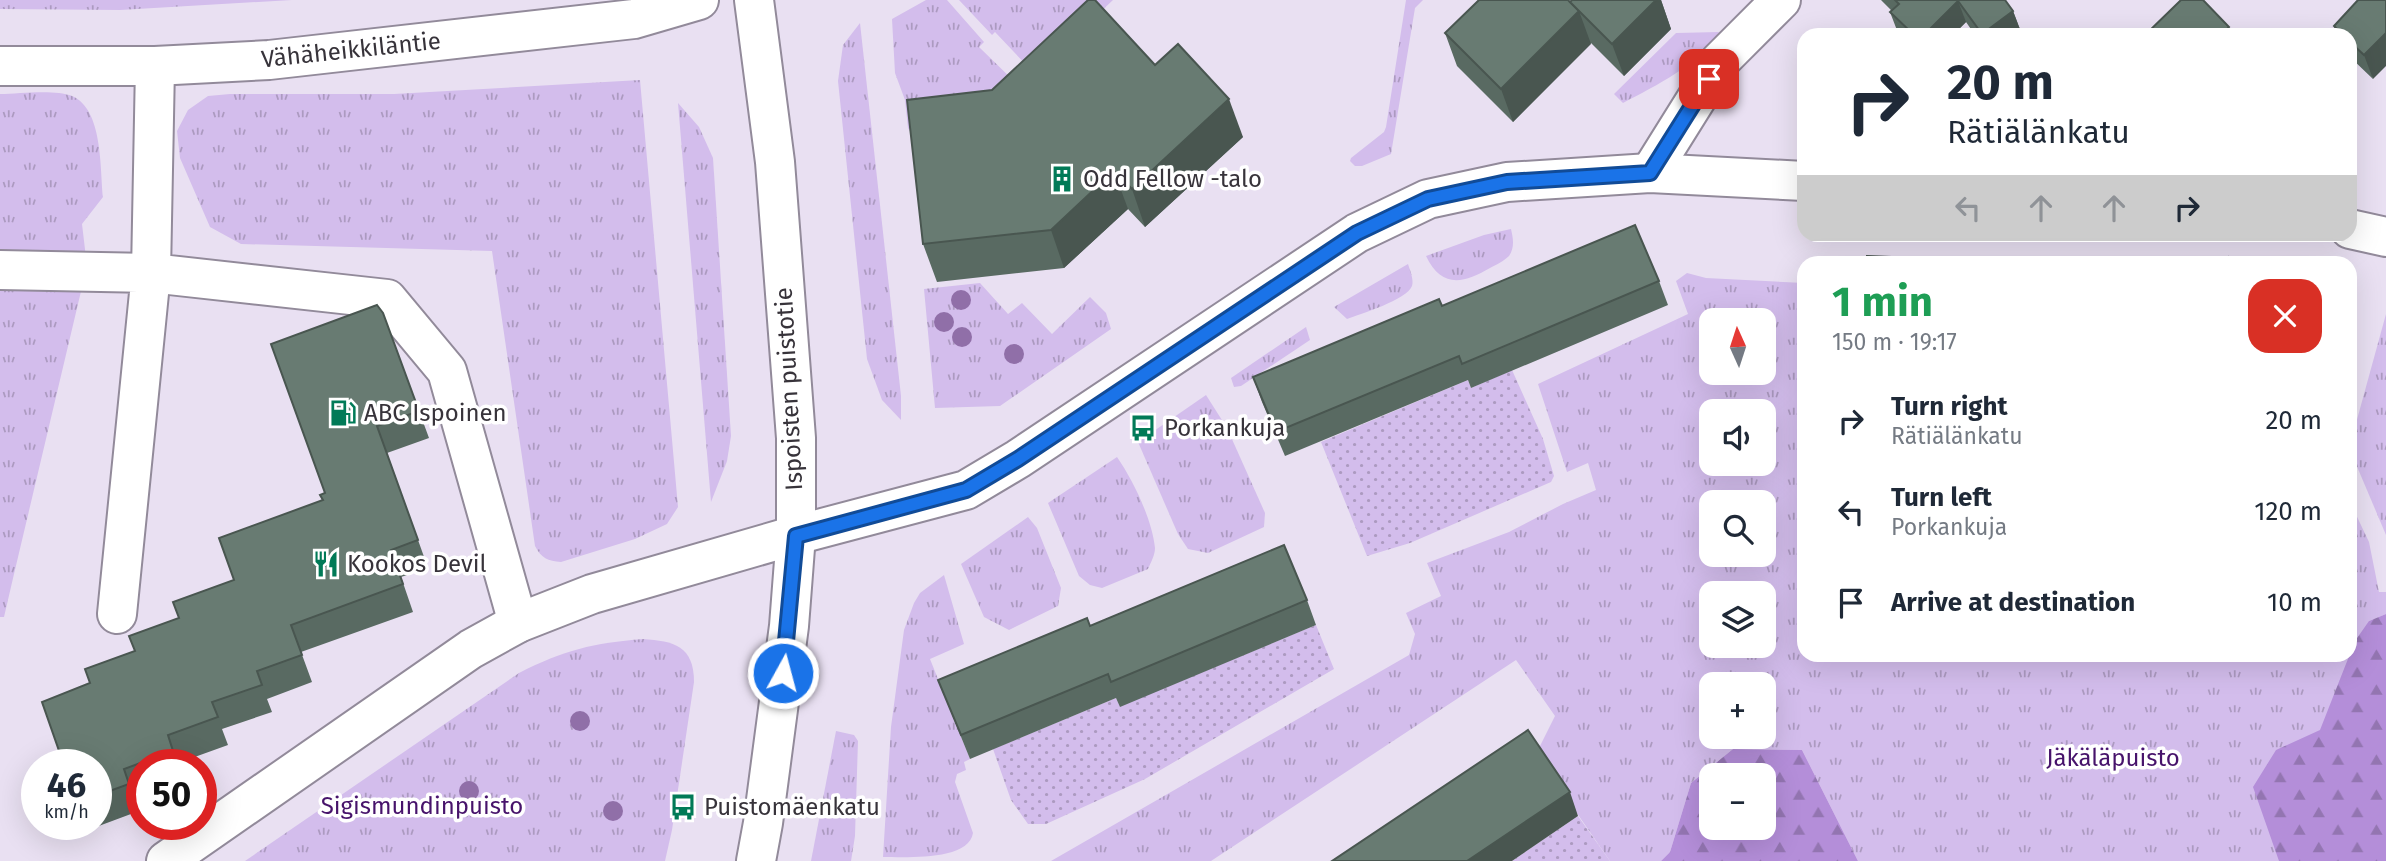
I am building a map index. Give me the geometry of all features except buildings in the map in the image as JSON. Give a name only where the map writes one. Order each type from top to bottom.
[{"type":"street","name":"Vähäheikkiläntie","points":[[0,65],[155,66],[269,60],[622,20],[699,0]]},
{"type":"street","name":"Ispoisten puistotie","points":[[754,0],[775,162],[796,438],[796,536],[780,697],[763,823],[755,861]]},
{"type":"street","points":[[1650,173],[1720,61],[1781,0]]},
{"type":"street","points":[[117,614],[150,273],[155,66]]},
{"type":"street","points":[[166,861],[471,649],[518,623],[593,594],[966,490],[1018,459],[1357,233],[1428,199],[1507,182],[1650,173],[1797,181]]},
{"type":"street","points":[[2357,231],[2386,237]]},
{"type":"street","points":[[0,270],[150,273],[387,299],[447,371],[518,623]]},
{"type":"green space","points":[[0,0],[292,0],[120,10],[0,9]]},
{"type":"green space","points":[[926,0],[947,0],[984,42],[979,47],[1021,88],[913,136],[908,128],[905,100],[895,73],[892,19]]},
{"type":"green space","points":[[959,0],[1113,0],[1042,67],[1030,69],[995,32],[992,35]]},
{"type":"green space","points":[[1406,0],[1423,0],[1415,8],[1391,154],[1362,166],[1355,166],[1350,161],[1351,158],[1384,132],[1386,127]]},
{"type":"green space","points":[[860,23],[901,396],[901,420],[882,400],[867,359],[838,81],[843,45]]},
{"type":"green space","points":[[1719,32],[1700,55],[1663,82],[1623,103],[1614,94],[1676,33]]},
{"type":"green space","points":[[640,80],[678,507],[667,524],[635,539],[556,562],[542,556],[535,546],[492,251],[241,244],[210,227],[180,158],[177,131],[188,110],[208,96],[394,94]]},
{"type":"green space","points":[[56,93],[72,96],[82,103],[95,126],[103,197],[82,224],[87,266],[4,617],[0,617],[0,94]]},
{"type":"green space","points":[[678,103],[699,127],[713,158],[731,436],[727,461],[711,502]]},
{"type":"green space","points":[[1511,229],[1513,246],[1509,256],[1462,280],[1446,278],[1439,274],[1426,256],[1484,235]]},
{"type":"green space","points":[[1408,264],[1412,286],[1402,296],[1347,319],[1334,307]]},
{"type":"green space","name":"Jäkäläpuisto","points":[[1687,273],[1706,278],[1797,283],[1797,662],[2357,662],[2357,517],[2369,542],[2379,592],[2386,592],[2386,614],[2369,621],[2386,861],[1858,861],[1802,750],[1733,749],[1716,763],[1699,763],[1699,777],[1691,783],[1670,852],[1661,861],[1610,861],[1536,754],[1555,716],[1516,660],[1211,861],[1051,861],[1409,655],[1415,634],[1406,613],[1441,596],[1427,563],[1509,532],[1596,490],[1588,463],[1567,472],[1538,384],[1688,314],[1676,281]]},
{"type":"green space","points":[[980,283],[1008,314],[1022,303],[1052,334],[1090,297],[1106,313],[1111,329],[1000,406],[935,408],[924,289]]},
{"type":"green space","points":[[2386,314],[2386,535],[2357,467],[2357,420]]},
{"type":"green space","points":[[1306,327],[1310,340],[1241,386],[1234,387],[1231,378]]},
{"type":"green space","points":[[1512,370],[1543,439],[1554,476],[1551,482],[1410,543],[1367,556],[1321,442],[1468,380],[1471,388]]},
{"type":"green space","points":[[1206,395],[1227,428],[1265,513],[1264,527],[1208,553],[1188,549],[1178,534],[1138,442]]},
{"type":"green space","points":[[1117,457],[1146,513],[1155,551],[1148,569],[1102,588],[1090,585],[1079,576],[1048,503]]},
{"type":"green space","points":[[1028,517],[1037,528],[1061,588],[1058,606],[1009,630],[984,617],[961,564]]},
{"type":"green space","points":[[944,575],[964,644],[930,659],[970,759],[964,762],[966,770],[957,774],[955,782],[973,833],[969,842],[949,853],[920,857],[883,857],[891,727],[904,630],[920,593]]},
{"type":"green space","points":[[2386,614],[2386,861],[2279,861],[2253,787],[2276,750],[2320,730],[2347,662],[2357,662],[2357,638],[2369,621]]},
{"type":"green space","points":[[1316,625],[1334,669],[1145,779],[1046,824],[1028,824],[1011,800],[993,749],[1116,698],[1120,706]]},
{"type":"green space","name":"Sigismundinpuisto","points":[[643,639],[673,644],[680,648],[686,653],[693,670],[694,682],[665,861],[245,861],[519,673],[579,649]]},
{"type":"green space","points":[[836,731],[854,735],[858,741],[855,836],[851,861],[811,861]]},
{"type":"green space","points":[[1733,749],[1802,750],[1858,861],[1661,861],[1670,852],[1691,783],[1699,777],[1699,840],[1776,840],[1776,763],[1716,763]]},
{"type":"green space","points":[[1578,816],[1610,861],[1512,861]]},
{"type":"place","name":"Odd Fellow -talo","points":[[1062,179]]},
{"type":"place","name":"ABC Ispoinen","points":[[343,413]]},
{"type":"place","name":"Porkankuja","points":[[1143,428]]},
{"type":"place","name":"Kookos Devil","points":[[326,564]]},
{"type":"place","name":"Puistomäenkatu","points":[[683,807]]},
{"type":"route","points":[[783,673],[796,536],[966,490],[1018,459],[1357,233],[1428,199],[1507,182],[1650,173],[1709,79]]}]
